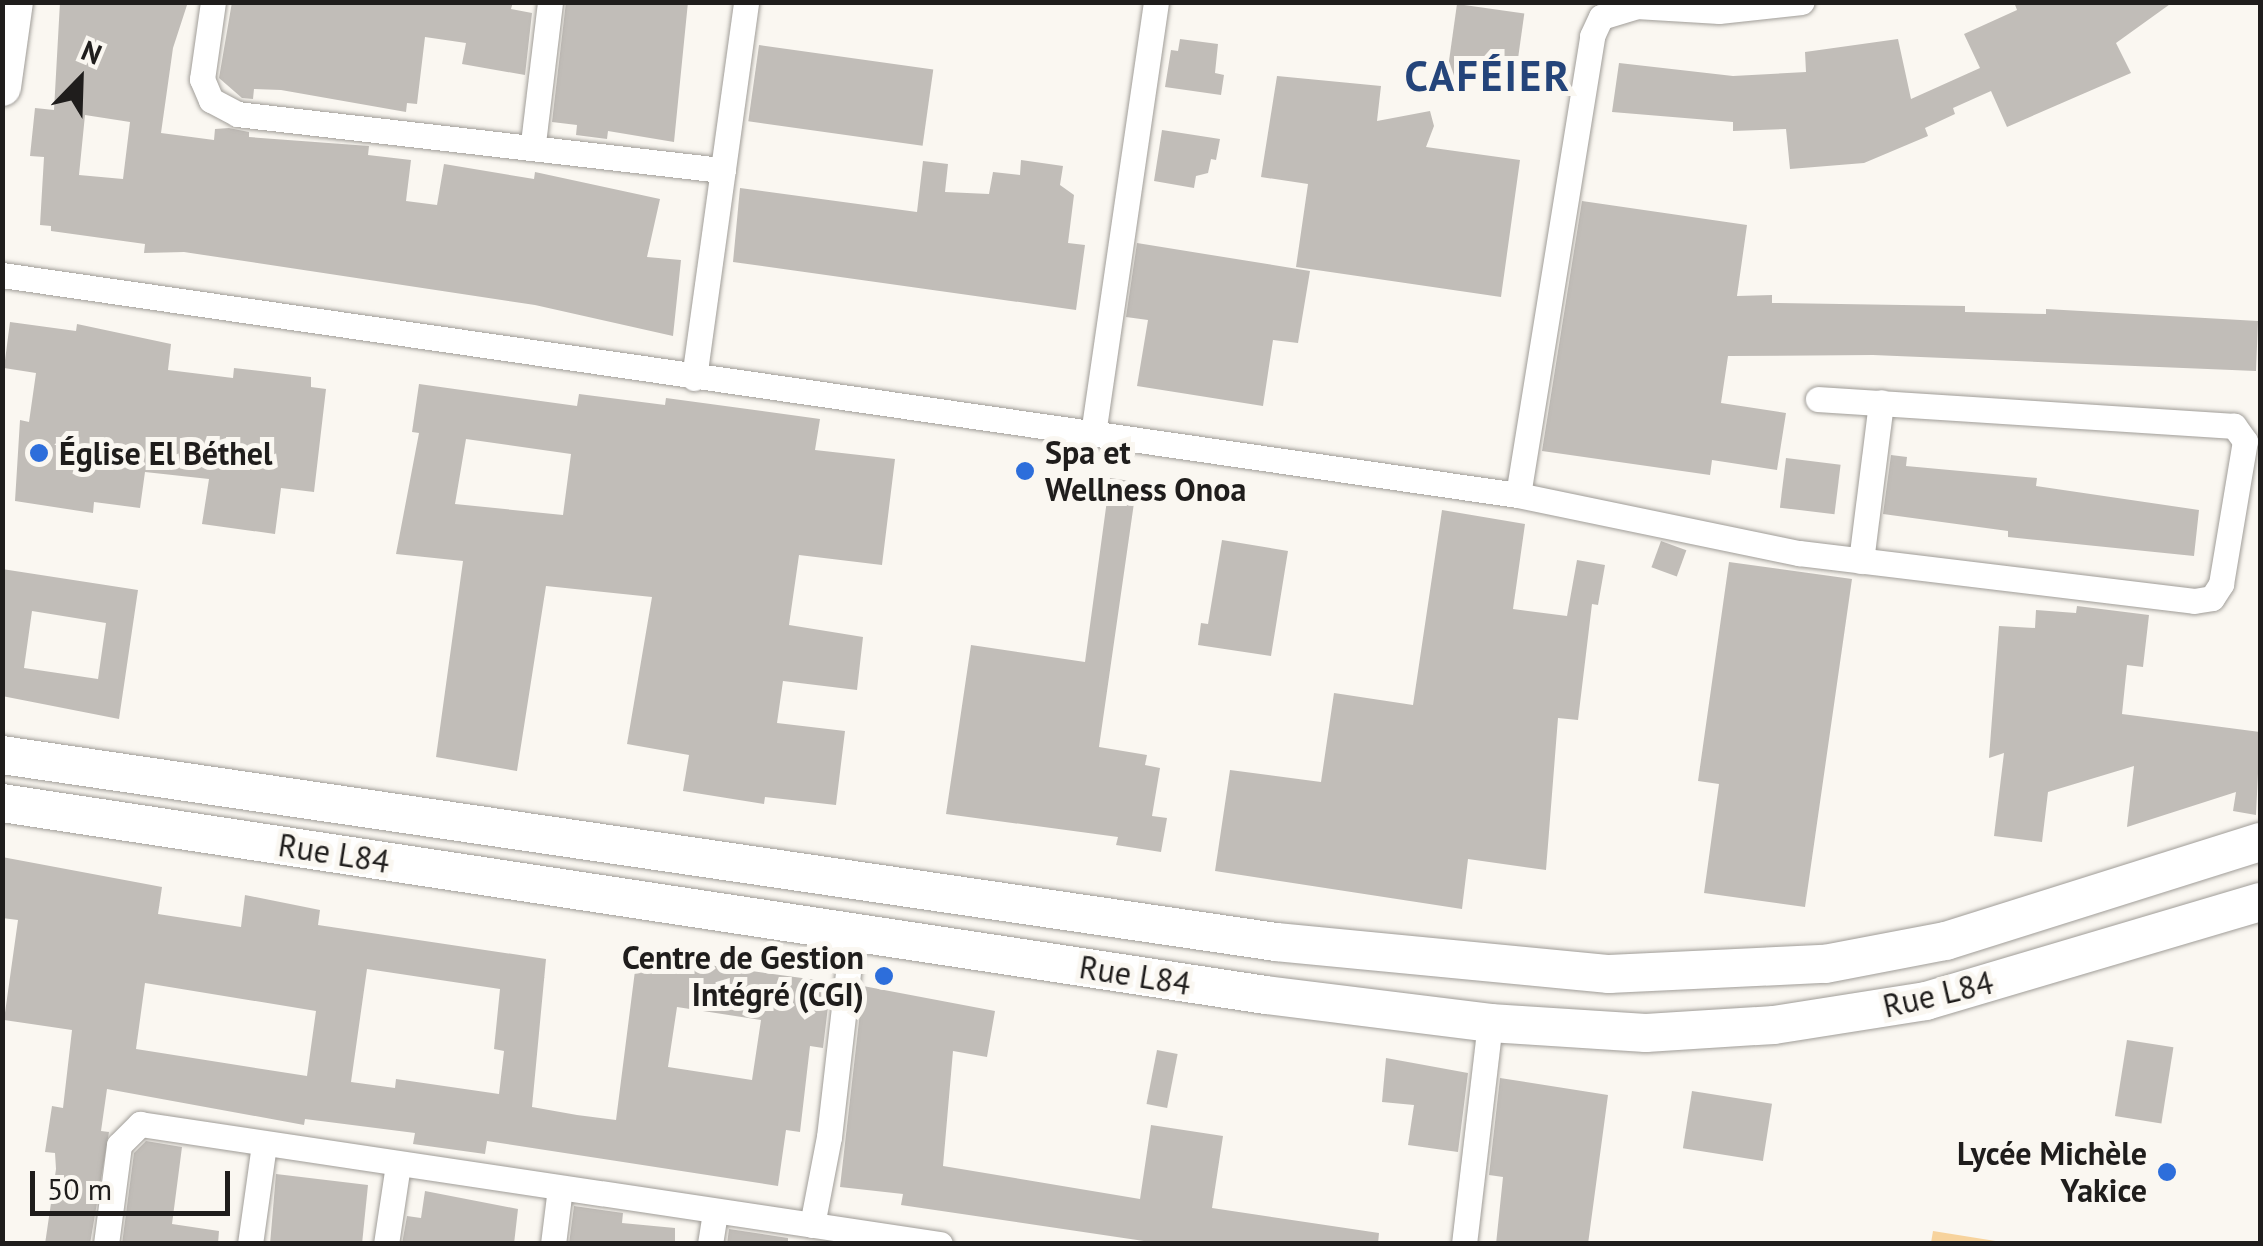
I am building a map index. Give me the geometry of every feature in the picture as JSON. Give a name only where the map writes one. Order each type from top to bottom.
[{"type":"main road","points":[[2,87],[14,2]]},
{"type":"main road","name":"Rue L84","points":[[2,755],[1276,942],[1609,974],[1826,964],[1946,941],[2260,842]]},
{"type":"main road","name":"Rue L84","points":[[2,803],[1266,995],[1490,1023],[1646,1033],[1774,1025],[1926,1000],[2260,902]]},
{"type":"main road","points":[[1266,995],[1276,942]]},
{"type":"street","points":[[212,2],[202,79],[211,100],[236,114],[533,143],[723,170]]},
{"type":"street","points":[[533,143],[550,2]]},
{"type":"street","points":[[694,378],[746,2]]},
{"type":"street","points":[[1093,434],[1156,2]]},
{"type":"street","points":[[1518,494],[1592,36],[1601,17],[1636,6],[1719,11],[1802,2]]},
{"type":"street","points":[[2,275],[694,378],[1518,494],[1861,561],[2194,601],[2212,598],[2222,584],[2245,440],[2234,426],[2220,422],[1818,400]]},
{"type":"street","points":[[1861,561],[1881,402]]},
{"type":"street","points":[[812,1225],[829,1138],[853,931]]},
{"type":"street","points":[[1464,1244],[1490,1023]]},
{"type":"street","points":[[106,1244],[119,1145],[127,1131],[140,1124],[940,1244]]},
{"type":"street","points":[[250,1244],[264,1145]]},
{"type":"street","points":[[386,1244],[398,1165]]},
{"type":"street","points":[[553,1244],[560,1188]]},
{"type":"street","points":[[710,1244],[715,1211]]},
{"type":"shaded area","points":[[1933,1231],[2008,1243],[1931,1243]]},
{"type":"building","points":[[60,2],[187,5],[173,48],[161,133],[214,140],[215,129],[229,128],[249,132],[249,137],[369,146],[368,155],[411,160],[406,201],[437,205],[444,164],[534,179],[535,172],[660,199],[647,257],[681,260],[673,336],[535,305],[184,252],[144,253],[145,244],[51,231],[51,226],[40,225],[44,157],[30,156],[35,108],[54,110]],"holes":[[[85,115],[130,122],[123,179],[79,175]]]},
{"type":"building","points":[[232,2],[513,2],[511,9],[532,13],[525,75],[462,64],[466,43],[425,37],[417,104],[407,103],[406,112],[281,90],[254,89],[253,99],[242,98],[219,78]]},
{"type":"building","points":[[566,2],[688,2],[674,142],[608,131],[607,139],[576,135],[577,125],[552,122]]},
{"type":"building","points":[[2014,2],[2173,2],[2116,43],[2131,73],[2007,127],[1991,91],[1953,108],[1955,114],[1925,128],[1928,136],[1864,163],[1790,169],[1786,129],[1733,131],[1733,122],[1612,112],[1619,63],[1733,76],[1806,72],[1805,52],[1898,39],[1911,99],[1980,68],[1964,34],[2017,10]]},
{"type":"building","points":[[1457,4],[1524,13],[1514,86],[1447,76]]},
{"type":"building","points":[[1180,39],[1218,44],[1215,73],[1224,75],[1221,95],[1165,87],[1171,50],[1178,51]]},
{"type":"building","points":[[759,45],[933,69],[923,146],[748,121]]},
{"type":"building","points":[[1277,76],[1381,86],[1377,121],[1430,111],[1434,126],[1426,147],[1520,160],[1501,297],[1296,267],[1308,184],[1261,177]]},
{"type":"building","points":[[1162,130],[1220,139],[1216,160],[1211,159],[1208,173],[1196,176],[1194,188],[1154,181]]},
{"type":"building","points":[[1021,160],[1063,166],[1060,185],[1074,195],[1068,243],[1085,245],[1076,310],[733,262],[740,188],[917,212],[923,161],[948,164],[945,192],[989,194],[993,172],[1020,175]]},
{"type":"building","points":[[1582,201],[1747,225],[1737,296],[1772,295],[1772,303],[1965,306],[1965,312],[2046,314],[2046,309],[2258,321],[2256,371],[1873,355],[1728,356],[1721,403],[1786,413],[1777,470],[1712,460],[1710,475],[1542,451]]},
{"type":"building","points":[[1137,243],[1310,271],[1298,343],[1273,340],[1263,406],[1137,386],[1148,320],[1126,317]]},
{"type":"building","points":[[10,322],[76,331],[77,324],[171,344],[168,370],[233,378],[234,368],[311,377],[311,387],[326,389],[314,492],[281,488],[275,534],[202,524],[209,479],[145,472],[140,508],[94,502],[93,513],[15,501],[20,420],[29,422],[36,373],[4,368]]},
{"type":"building","points":[[419,384],[577,406],[579,394],[665,405],[666,398],[820,419],[815,450],[895,459],[882,565],[799,555],[789,625],[863,637],[857,690],[783,681],[777,723],[845,731],[836,805],[765,797],[764,804],[683,791],[689,755],[627,744],[652,597],[546,586],[517,771],[436,757],[463,561],[396,554],[419,433],[412,432]],"holes":[[[466,439],[571,454],[563,515],[455,504]]]},
{"type":"building","points":[[1891,455],[1907,457],[1906,466],[2037,478],[2036,486],[2199,510],[2194,556],[2008,537],[2008,531],[1883,514]]},
{"type":"building","points":[[1786,458],[1841,465],[1834,514],[1780,508]]},
{"type":"building","points":[[1110,478],[1137,482],[1099,747],[1147,755],[1145,765],[1160,768],[1152,816],[1167,818],[1161,852],[1116,845],[1118,837],[946,814],[971,645],[1085,662]]},
{"type":"building","points":[[1442,510],[1525,524],[1513,609],[1567,616],[1577,560],[1605,565],[1598,605],[1592,604],[1578,720],[1558,718],[1546,870],[1468,859],[1462,909],[1215,871],[1230,770],[1321,782],[1334,693],[1413,705]]},
{"type":"building","points":[[1222,540],[1288,551],[1271,656],[1198,645],[1201,623],[1208,624]]},
{"type":"building","points":[[1661,541],[1686,550],[1677,577],[1651,567]]},
{"type":"building","points":[[1729,562],[1852,579],[1805,907],[1704,893],[1719,784],[1698,781]]},
{"type":"building","points":[[2,569],[138,590],[119,719],[2,696]],"holes":[[[32,611],[106,623],[98,679],[24,668]]]},
{"type":"building","points":[[2077,606],[2149,615],[2143,667],[2127,665],[2122,714],[2260,732],[2256,815],[2233,811],[2236,792],[2127,827],[2134,766],[2048,792],[2042,842],[1994,836],[2004,753],[1989,758],[1999,626],[2035,628],[2036,610],[2076,613]]},
{"type":"building","points":[[2,857],[162,887],[158,914],[241,927],[245,895],[320,910],[318,925],[546,959],[532,1107],[616,1120],[637,955],[831,982],[823,1048],[810,1046],[800,1132],[786,1130],[778,1186],[487,1141],[485,1154],[413,1144],[415,1133],[305,1119],[304,1125],[107,1089],[101,1131],[109,1132],[90,1244],[45,1244],[56,1169],[55,1153],[45,1152],[52,1106],[63,1108],[72,1030],[4,1020],[18,920],[2,918]],"holes":[[[367,969],[500,989],[494,1049],[504,1051],[499,1094],[396,1079],[395,1088],[351,1082]],[[145,983],[316,1011],[307,1076],[136,1049]],[[677,1007],[761,1020],[752,1080],[668,1067]]]},
{"type":"building","points":[[863,986],[995,1011],[987,1057],[953,1051],[943,1166],[1140,1199],[1151,1125],[1223,1136],[1212,1208],[1379,1233],[1378,1244],[1164,1244],[901,1205],[903,1194],[840,1187]]},
{"type":"building","points":[[2127,1040],[2173,1047],[2161,1123],[2115,1116]]},
{"type":"building","points":[[1157,1050],[1178,1054],[1167,1108],[1147,1104]]},
{"type":"building","points":[[1386,1058],[1468,1073],[1458,1152],[1408,1145],[1414,1105],[1382,1102]]},
{"type":"building","points":[[1500,1078],[1608,1095],[1588,1244],[1496,1244],[1503,1177],[1489,1175]]},
{"type":"building","points":[[1692,1091],[1772,1104],[1763,1161],[1683,1148]]},
{"type":"building","points":[[146,1141],[182,1147],[172,1224],[219,1231],[218,1244],[122,1244],[134,1153]]},
{"type":"building","points":[[276,1174],[368,1185],[362,1244],[270,1244]]},
{"type":"building","points":[[425,1191],[518,1209],[514,1244],[402,1244],[407,1216],[421,1218]]},
{"type":"building","points":[[574,1206],[623,1213],[622,1223],[675,1228],[675,1244],[569,1244]]},
{"type":"building","points":[[729,1229],[788,1238],[788,1244],[727,1244]]},
{"type":"place","name":"Église El Béthel","points":[[39,453]]},
{"type":"place","name":"Spa et Wellness Onoa","points":[[1025,471]]},
{"type":"place","name":"Centre de Gestion Intégré (CGI)","points":[[884,976]]},
{"type":"place","name":"Lycée Michèle Yakice","points":[[2167,1172]]},
{"type":"district","name":"CAFÉIER","points":[[1488,76]]}]
